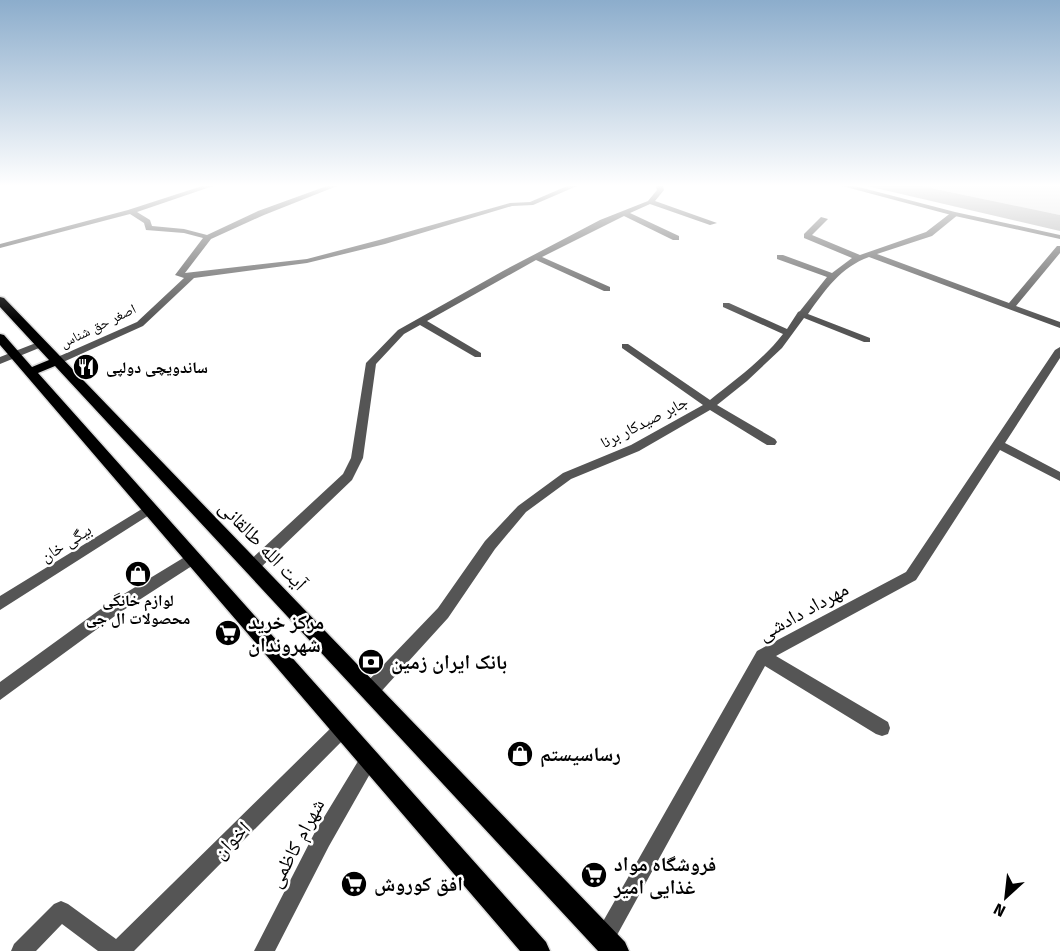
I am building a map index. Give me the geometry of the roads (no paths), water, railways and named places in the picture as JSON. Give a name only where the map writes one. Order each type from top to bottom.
[{"type":"main road","name":"آیت الله طالقانی","points":[[0,300],[610,945]]},
{"type":"main road","points":[[0,338],[7,358],[30,372],[537,951]]},
{"type":"main road","points":[[30,372],[57,361]]},
{"type":"street","points":[[0,246],[60,230]]},
{"type":"street","points":[[177,230],[208,237]]},
{"type":"street","points":[[223,230],[208,237],[179,275],[191,276],[307,261],[422,230]]},
{"type":"street","points":[[252,567],[348,477],[357,458],[371,363],[401,332],[591,230]]},
{"type":"street","points":[[660,230],[676,238]]},
{"type":"street","points":[[813,230],[807,236],[1060,325]]},
{"type":"street","name":"جابر صیدکار برنا","points":[[371,690],[443,614],[490,546],[522,509],[567,476],[635,448],[710,405],[779,346],[801,314],[833,276],[853,260],[933,230]]},
{"type":"street","points":[[1030,230],[1060,237]]},
{"type":"street","points":[[1011,306],[1060,248]]},
{"type":"street","points":[[780,256],[833,276]]},
{"type":"street","points":[[537,258],[607,289]]},
{"type":"street","name":"اصغر حق شناس","points":[[57,361],[140,324],[191,276]]},
{"type":"street","points":[[726,305],[788,333]]},
{"type":"street","points":[[801,314],[867,340]]},
{"type":"street","points":[[420,321],[478,355]]},
{"type":"street","points":[[7,358],[41,344]]},
{"type":"street","points":[[625,346],[710,405],[771,442]]},
{"type":"street","name":"مهرداد دادشی","points":[[610,945],[762,657],[911,576],[1060,350]]},
{"type":"street","points":[[998,444],[1060,477]]},
{"type":"street","name":"بیگی خان","points":[[0,604],[150,510]]},
{"type":"street","points":[[0,692],[114,608],[193,558]]},
{"type":"street","points":[[762,657],[882,728]]},
{"type":"street","name":"اخوان","points":[[21,951],[61,911],[117,951],[343,728]]},
{"type":"street","name":"شهرام کاظمی","points":[[264,951],[322,839],[369,759]]},
{"type":"place","name":"ساندویچی دولپی","points":[[86,367]]},
{"type":"place","name":"لوازم خانگی محصولات ال جی","points":[[138,574]]},
{"type":"place","name":"مرکز خرید شهروندان","points":[[228,633]]},
{"type":"place","name":"بانک ایران زمین","points":[[371,662]]},
{"type":"place","name":"رساسیستم","points":[[520,754]]},
{"type":"place","name":"فروشگاه مواد غذایی امیر","points":[[594,875]]},
{"type":"place","name":"افق کوروش","points":[[354,884]]}]
